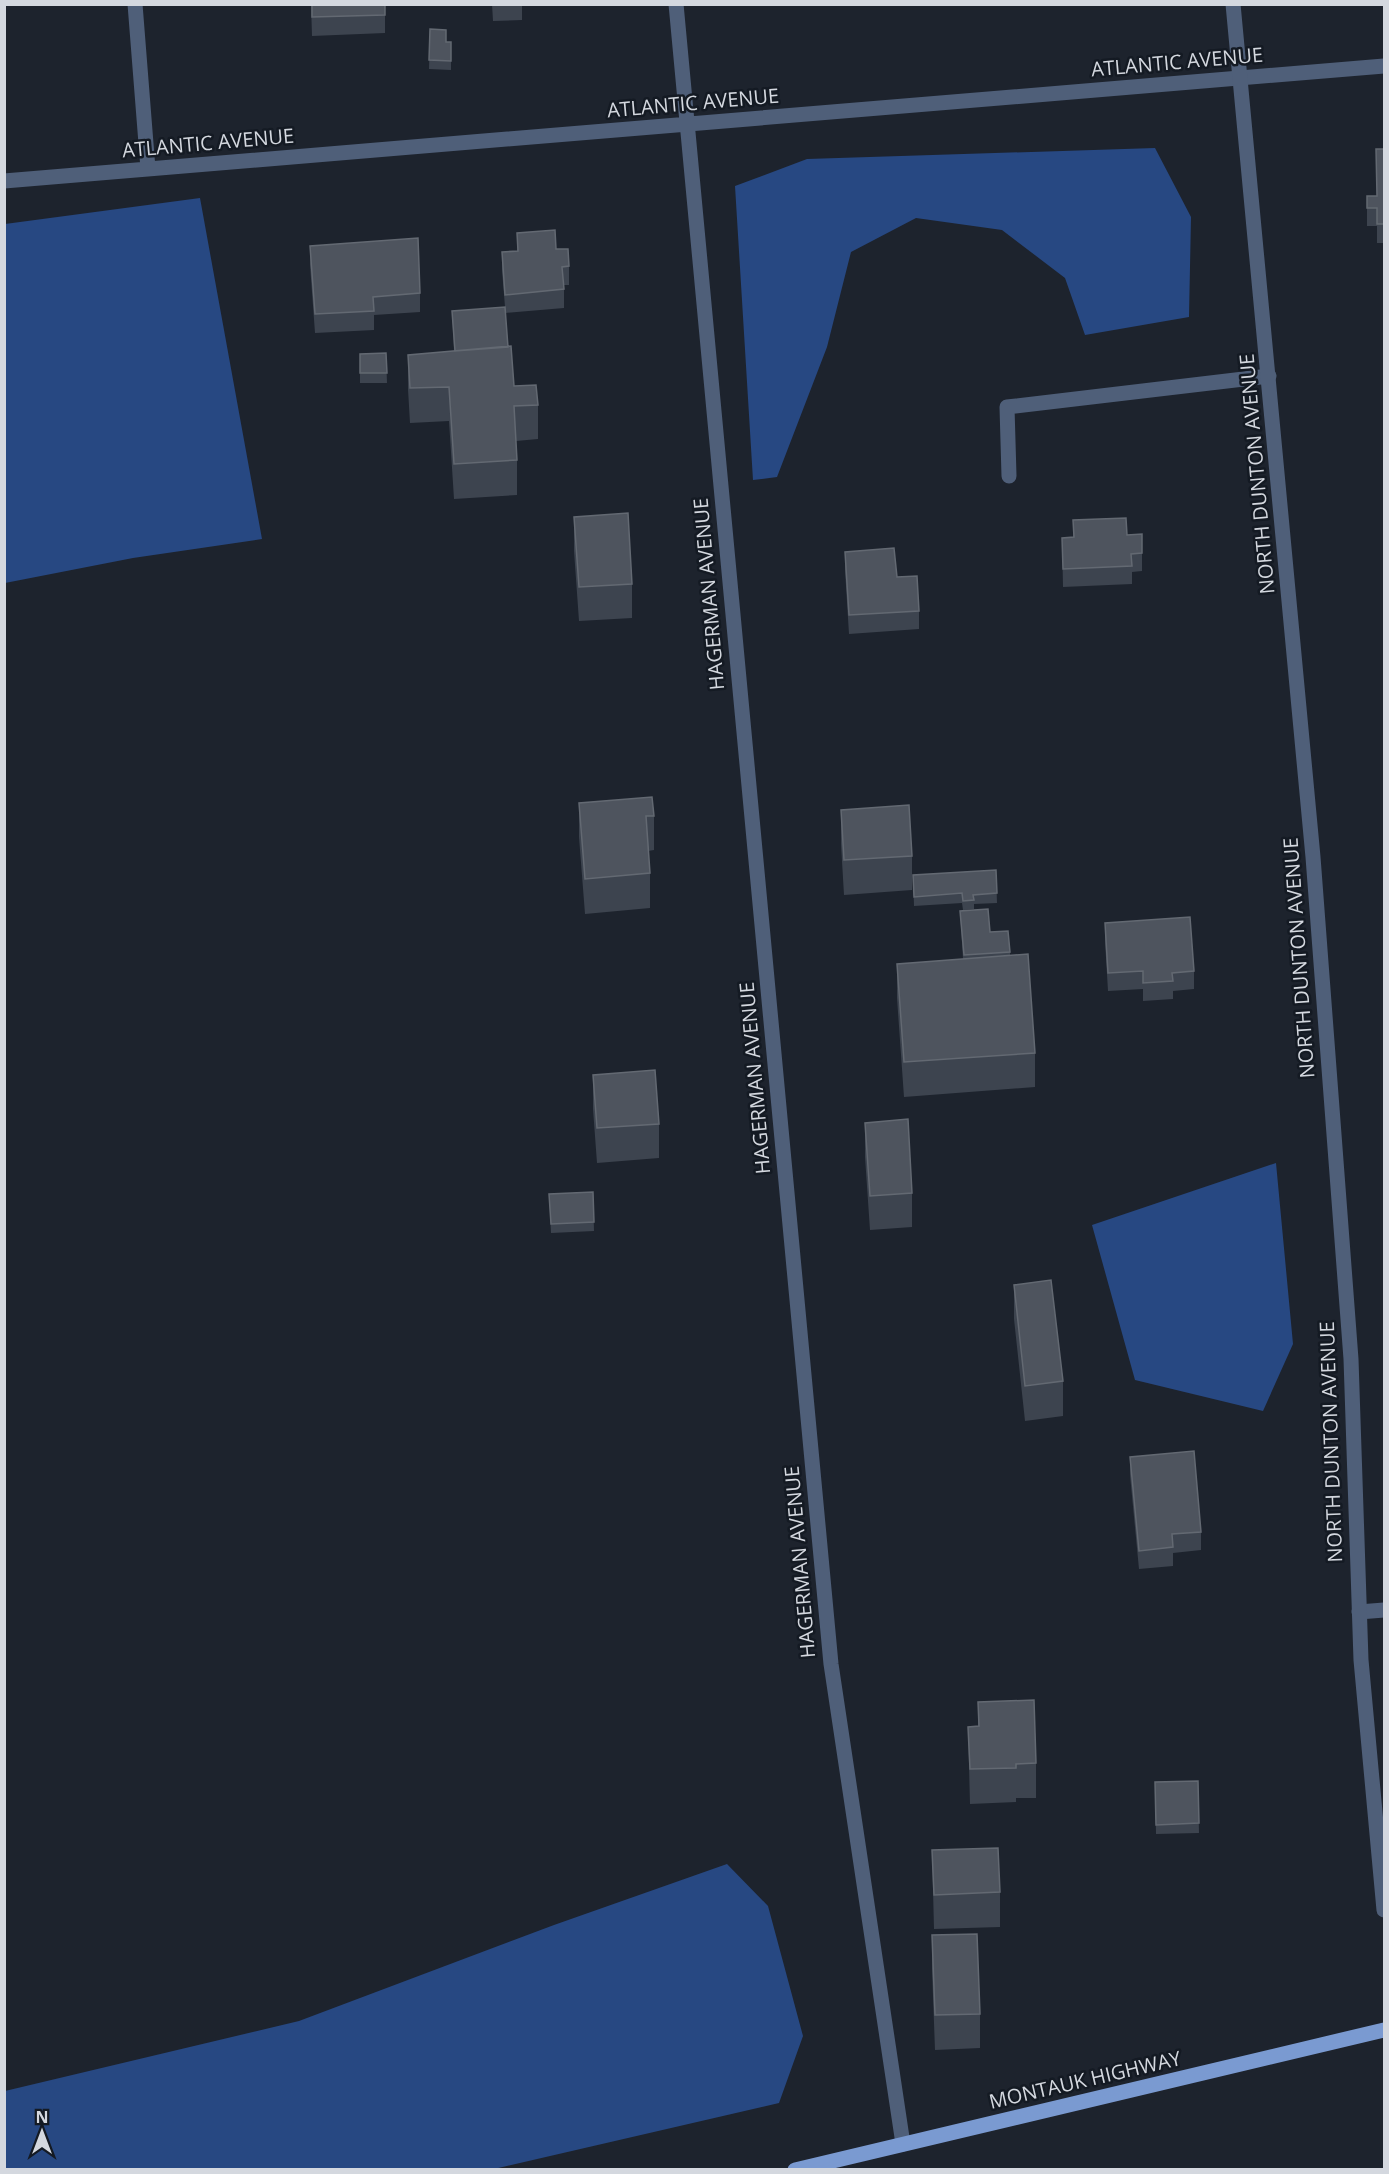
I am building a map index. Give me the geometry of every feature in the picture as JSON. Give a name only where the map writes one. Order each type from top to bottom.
[{"type":"main road","name":"MONTAUK HIGHWAY","points":[[795,2169],[1384,2030]]},
{"type":"street","points":[[135,4],[148,169]]},
{"type":"street","name":"HAGERMAN AVENUE","points":[[676,4],[831,1664],[903,2144]]},
{"type":"street","name":"NORTH DUNTON AVENUE","points":[[1233,4],[1313,857],[1351,1359],[1361,1660],[1384,1910]]},
{"type":"street","name":"ATLANTIC AVENUE","points":[[4,181],[1384,66]]},
{"type":"street","points":[[1009,476],[1007,407],[1269,376]]},
{"type":"street","points":[[1359,1612],[1384,1610]]},
{"type":"shaded area","points":[[1155,148],[1191,217],[1189,317],[1085,335],[1065,278],[1002,230],[916,218],[851,252],[827,347],[777,477],[753,480],[735,186],[807,159]]},
{"type":"shaded area","points":[[200,198],[262,539],[133,558],[5,583],[5,224]]},
{"type":"shaded area","points":[[1276,1163],[1293,1344],[1263,1411],[1135,1380],[1092,1225]]},
{"type":"shaded area","points":[[727,1864],[768,1906],[803,2036],[779,2103],[494,2169],[5,2169],[5,2091],[299,2021],[554,1925]]},
{"type":"building","points":[[312,4],[385,4],[385,15],[312,17]]},
{"type":"building","points":[[430,29],[446,30],[446,42],[451,42],[451,61],[429,60]]},
{"type":"building","points":[[1376,149],[1384,149],[1384,224],[1377,224],[1377,208],[1367,208],[1367,196],[1377,196]]},
{"type":"building","points":[[555,230],[556,249],[568,249],[569,266],[562,267],[564,289],[505,295],[502,252],[518,251],[517,233]]},
{"type":"building","points":[[418,238],[420,293],[373,297],[374,311],[315,314],[310,246]]},
{"type":"building","points":[[505,307],[508,347],[455,351],[452,311]]},
{"type":"building","points":[[511,346],[514,386],[536,385],[538,405],[514,406],[517,460],[454,464],[449,387],[410,388],[408,355]]},
{"type":"building","points":[[386,353],[387,373],[360,373],[360,354]]},
{"type":"building","points":[[628,513],[632,584],[579,587],[574,517]]},
{"type":"building","points":[[1126,518],[1127,535],[1142,534],[1142,553],[1131,554],[1132,566],[1063,569],[1062,538],[1074,537],[1073,520]]},
{"type":"building","points":[[894,548],[897,577],[917,576],[919,611],[849,615],[845,552]]},
{"type":"building","points":[[652,797],[654,816],[646,816],[650,873],[585,879],[579,803]]},
{"type":"building","points":[[909,805],[912,856],[844,860],[841,810]]},
{"type":"building","points":[[996,870],[997,893],[973,895],[974,900],[963,901],[962,893],[914,897],[913,875]]},
{"type":"building","points":[[988,909],[990,932],[1008,931],[1010,952],[964,955],[960,911]]},
{"type":"building","points":[[1190,917],[1194,971],[1172,973],[1173,981],[1143,983],[1143,971],[1108,973],[1105,923]]},
{"type":"building","points":[[1028,954],[1035,1053],[904,1062],[897,964]]},
{"type":"building","points":[[655,1070],[659,1124],[597,1128],[593,1075]]},
{"type":"building","points":[[908,1119],[912,1193],[870,1196],[865,1123]]},
{"type":"building","points":[[593,1192],[594,1222],[551,1224],[549,1194]]},
{"type":"building","points":[[1051,1280],[1063,1381],[1025,1386],[1014,1285]]},
{"type":"building","points":[[1194,1451],[1201,1532],[1172,1534],[1173,1547],[1139,1551],[1130,1457]]},
{"type":"building","points":[[1034,1700],[1036,1763],[1016,1764],[1016,1768],[970,1769],[968,1727],[979,1726],[978,1702]]},
{"type":"building","points":[[1198,1781],[1199,1823],[1156,1825],[1155,1782]]},
{"type":"building","points":[[998,1848],[1000,1892],[934,1895],[932,1850]]},
{"type":"building","points":[[977,1934],[980,2014],[935,2015],[932,1935]]}]
